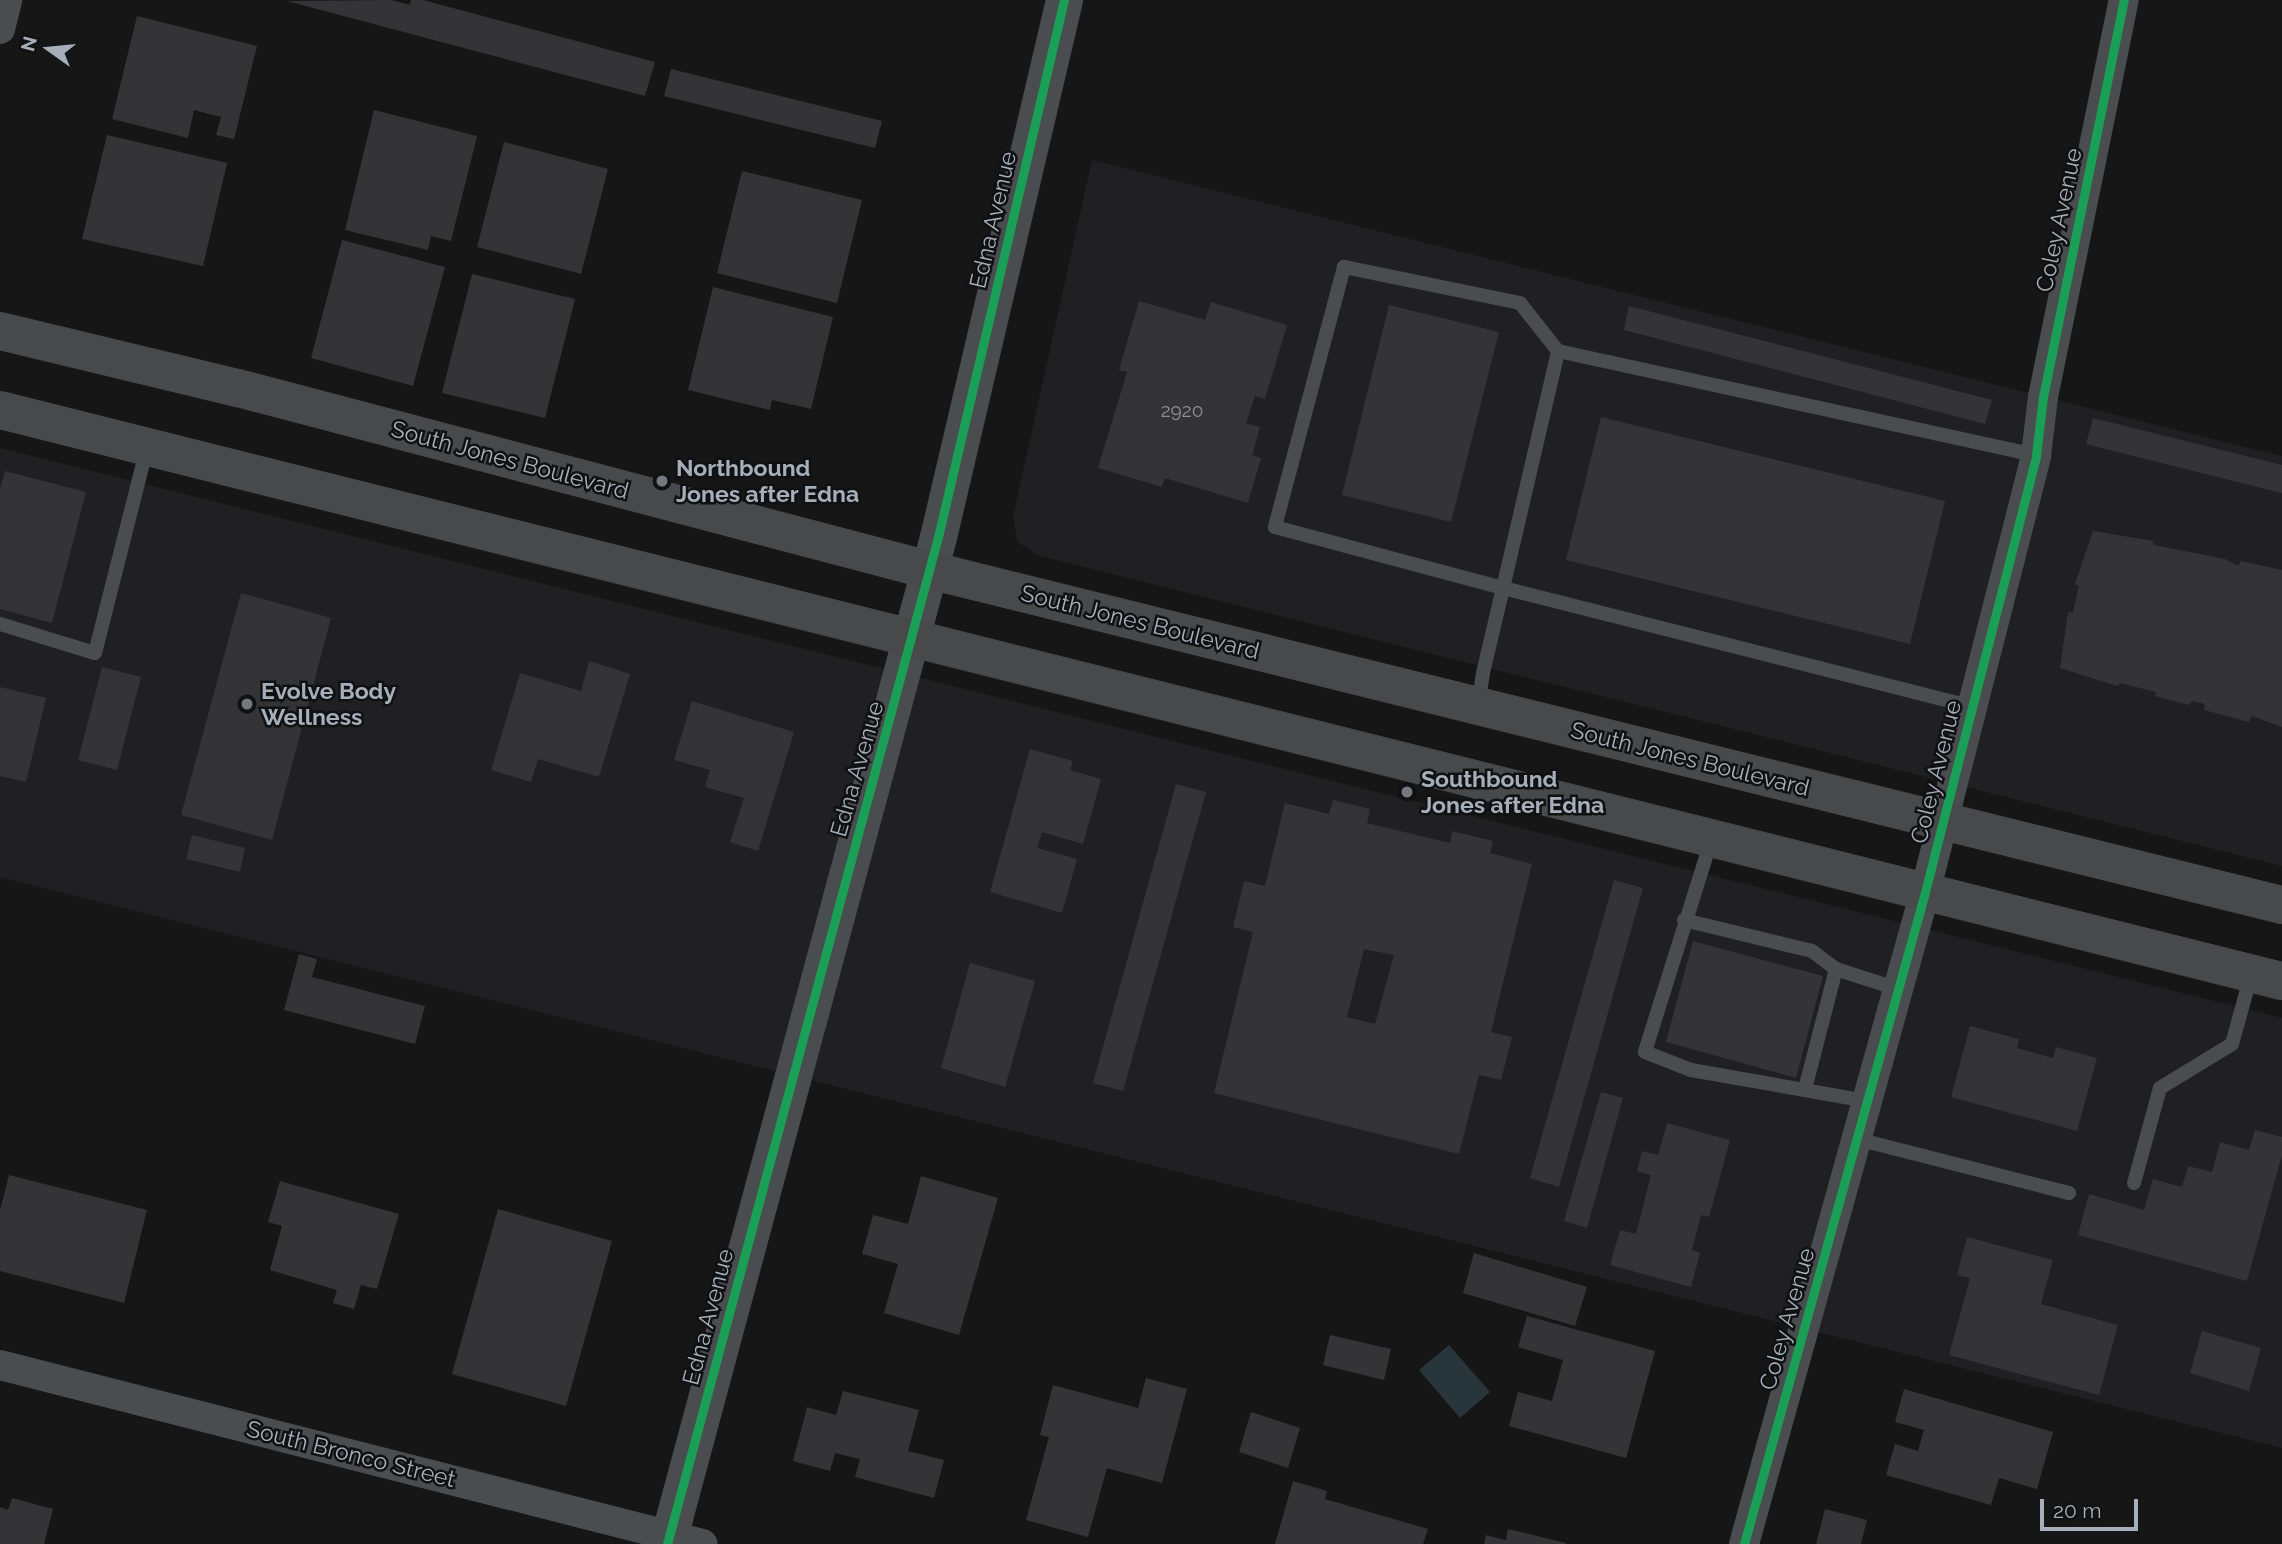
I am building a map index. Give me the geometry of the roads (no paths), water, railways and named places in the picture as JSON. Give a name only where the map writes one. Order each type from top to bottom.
[{"type":"main road","name":"South Jones Boulevard","points":[[0,331],[238,388],[929,570],[2282,905]]},
{"type":"main road","points":[[0,410],[2267,977]]},
{"type":"street","points":[[0,29],[7,0]]},
{"type":"street","name":"Edna Avenue","points":[[680,1541],[929,570],[1064,0]]},
{"type":"street","name":"Coley Avenue","points":[[1744,1544],[1944,822],[2036,455],[2043,397],[2124,0]]},
{"type":"street","name":"South Bronco Street","points":[[0,1365],[680,1541]]},
{"type":"lane","points":[[1972,707],[1275,527],[1344,267],[1520,303],[1559,351],[2036,455]]},
{"type":"lane","points":[[1478,706],[1559,351]]},
{"type":"lane","points":[[0,624],[95,653],[148,446]]},
{"type":"lane","points":[[1712,838],[1684,919],[1645,1052],[1691,1070],[1867,1101]]},
{"type":"lane","points":[[1684,919],[1812,951],[1836,969],[1898,989]]},
{"type":"lane","points":[[1805,1089],[1836,969]]},
{"type":"lane","points":[[2134,1183],[2160,1088],[2232,1044],[2267,977]]},
{"type":"lane","points":[[1857,1139],[2069,1193]]},
{"type":"place","name":"Northbound Jones after Edna","points":[[662,481]]},
{"type":"place","name":"Evolve Body Wellness","points":[[247,704]]},
{"type":"place","name":"Southbound Jones after Edna","points":[[1407,792]]}]
